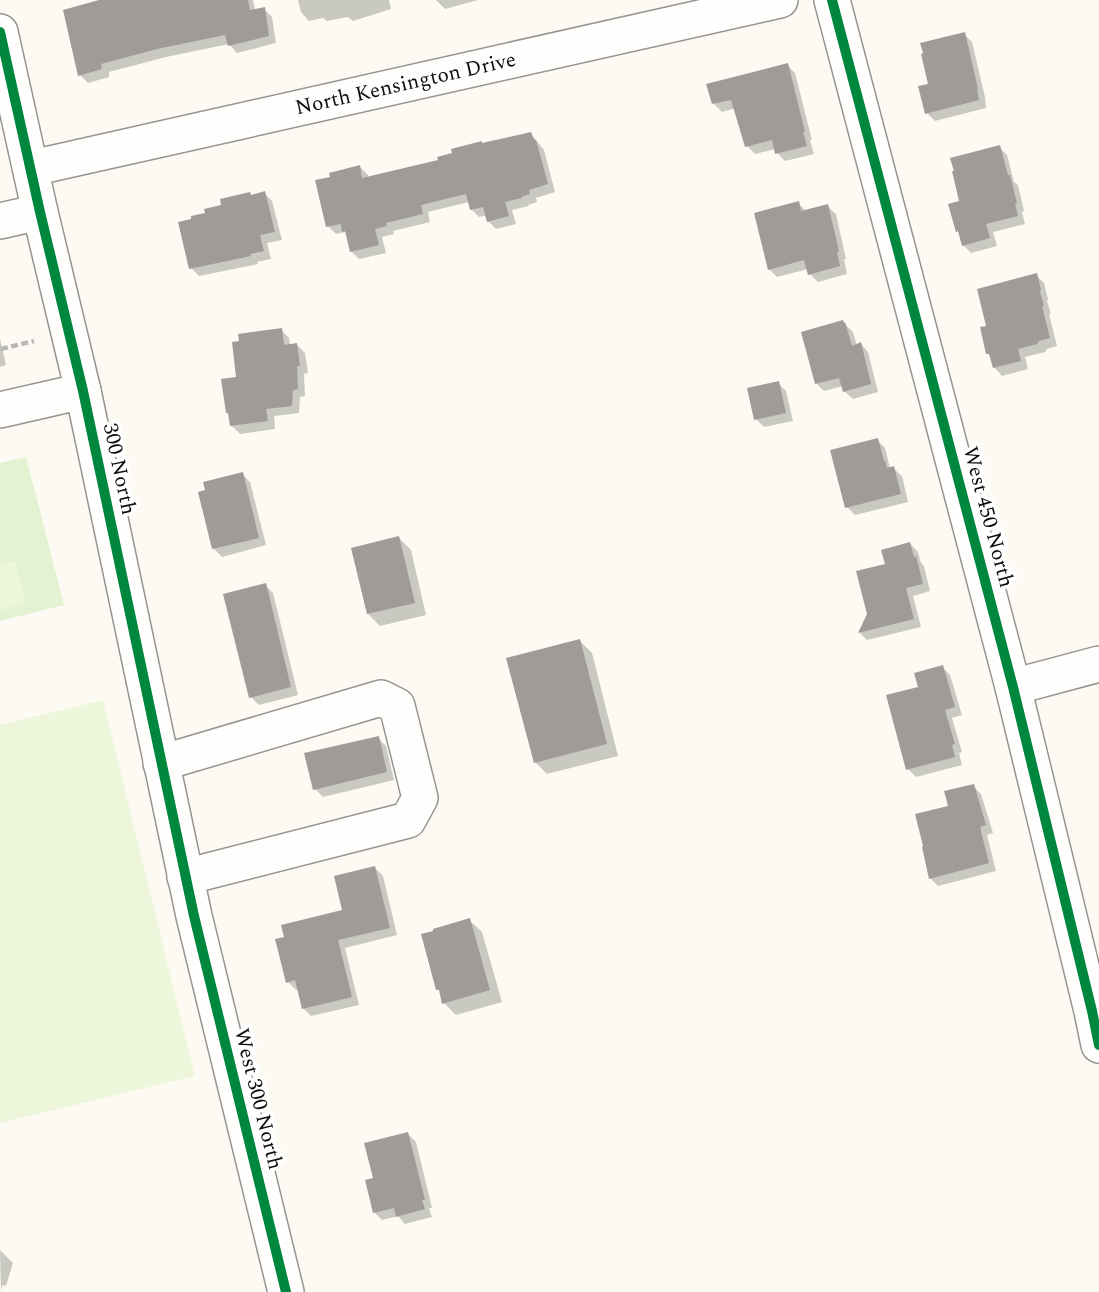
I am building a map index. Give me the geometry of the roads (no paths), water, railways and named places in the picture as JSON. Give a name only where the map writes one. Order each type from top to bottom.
[{"type":"street","name":"North Kensington Drive","points":[[32,168],[780,0]]},
{"type":"street","name":"West 450 North","points":[[832,0],[1013,687],[1093,1011],[1099,1045]]},
{"type":"street","name":"300 North","points":[[0,32],[83,391],[194,916]]},
{"type":"street","points":[[0,221],[40,212]]},
{"type":"street","points":[[0,410],[83,391]]},
{"type":"street","points":[[1013,687],[1099,664]]},
{"type":"street","points":[[161,763],[381,698],[397,706],[420,798],[408,820],[186,877]]},
{"type":"street","name":"West 300 North","points":[[194,916],[286,1292]]}]
